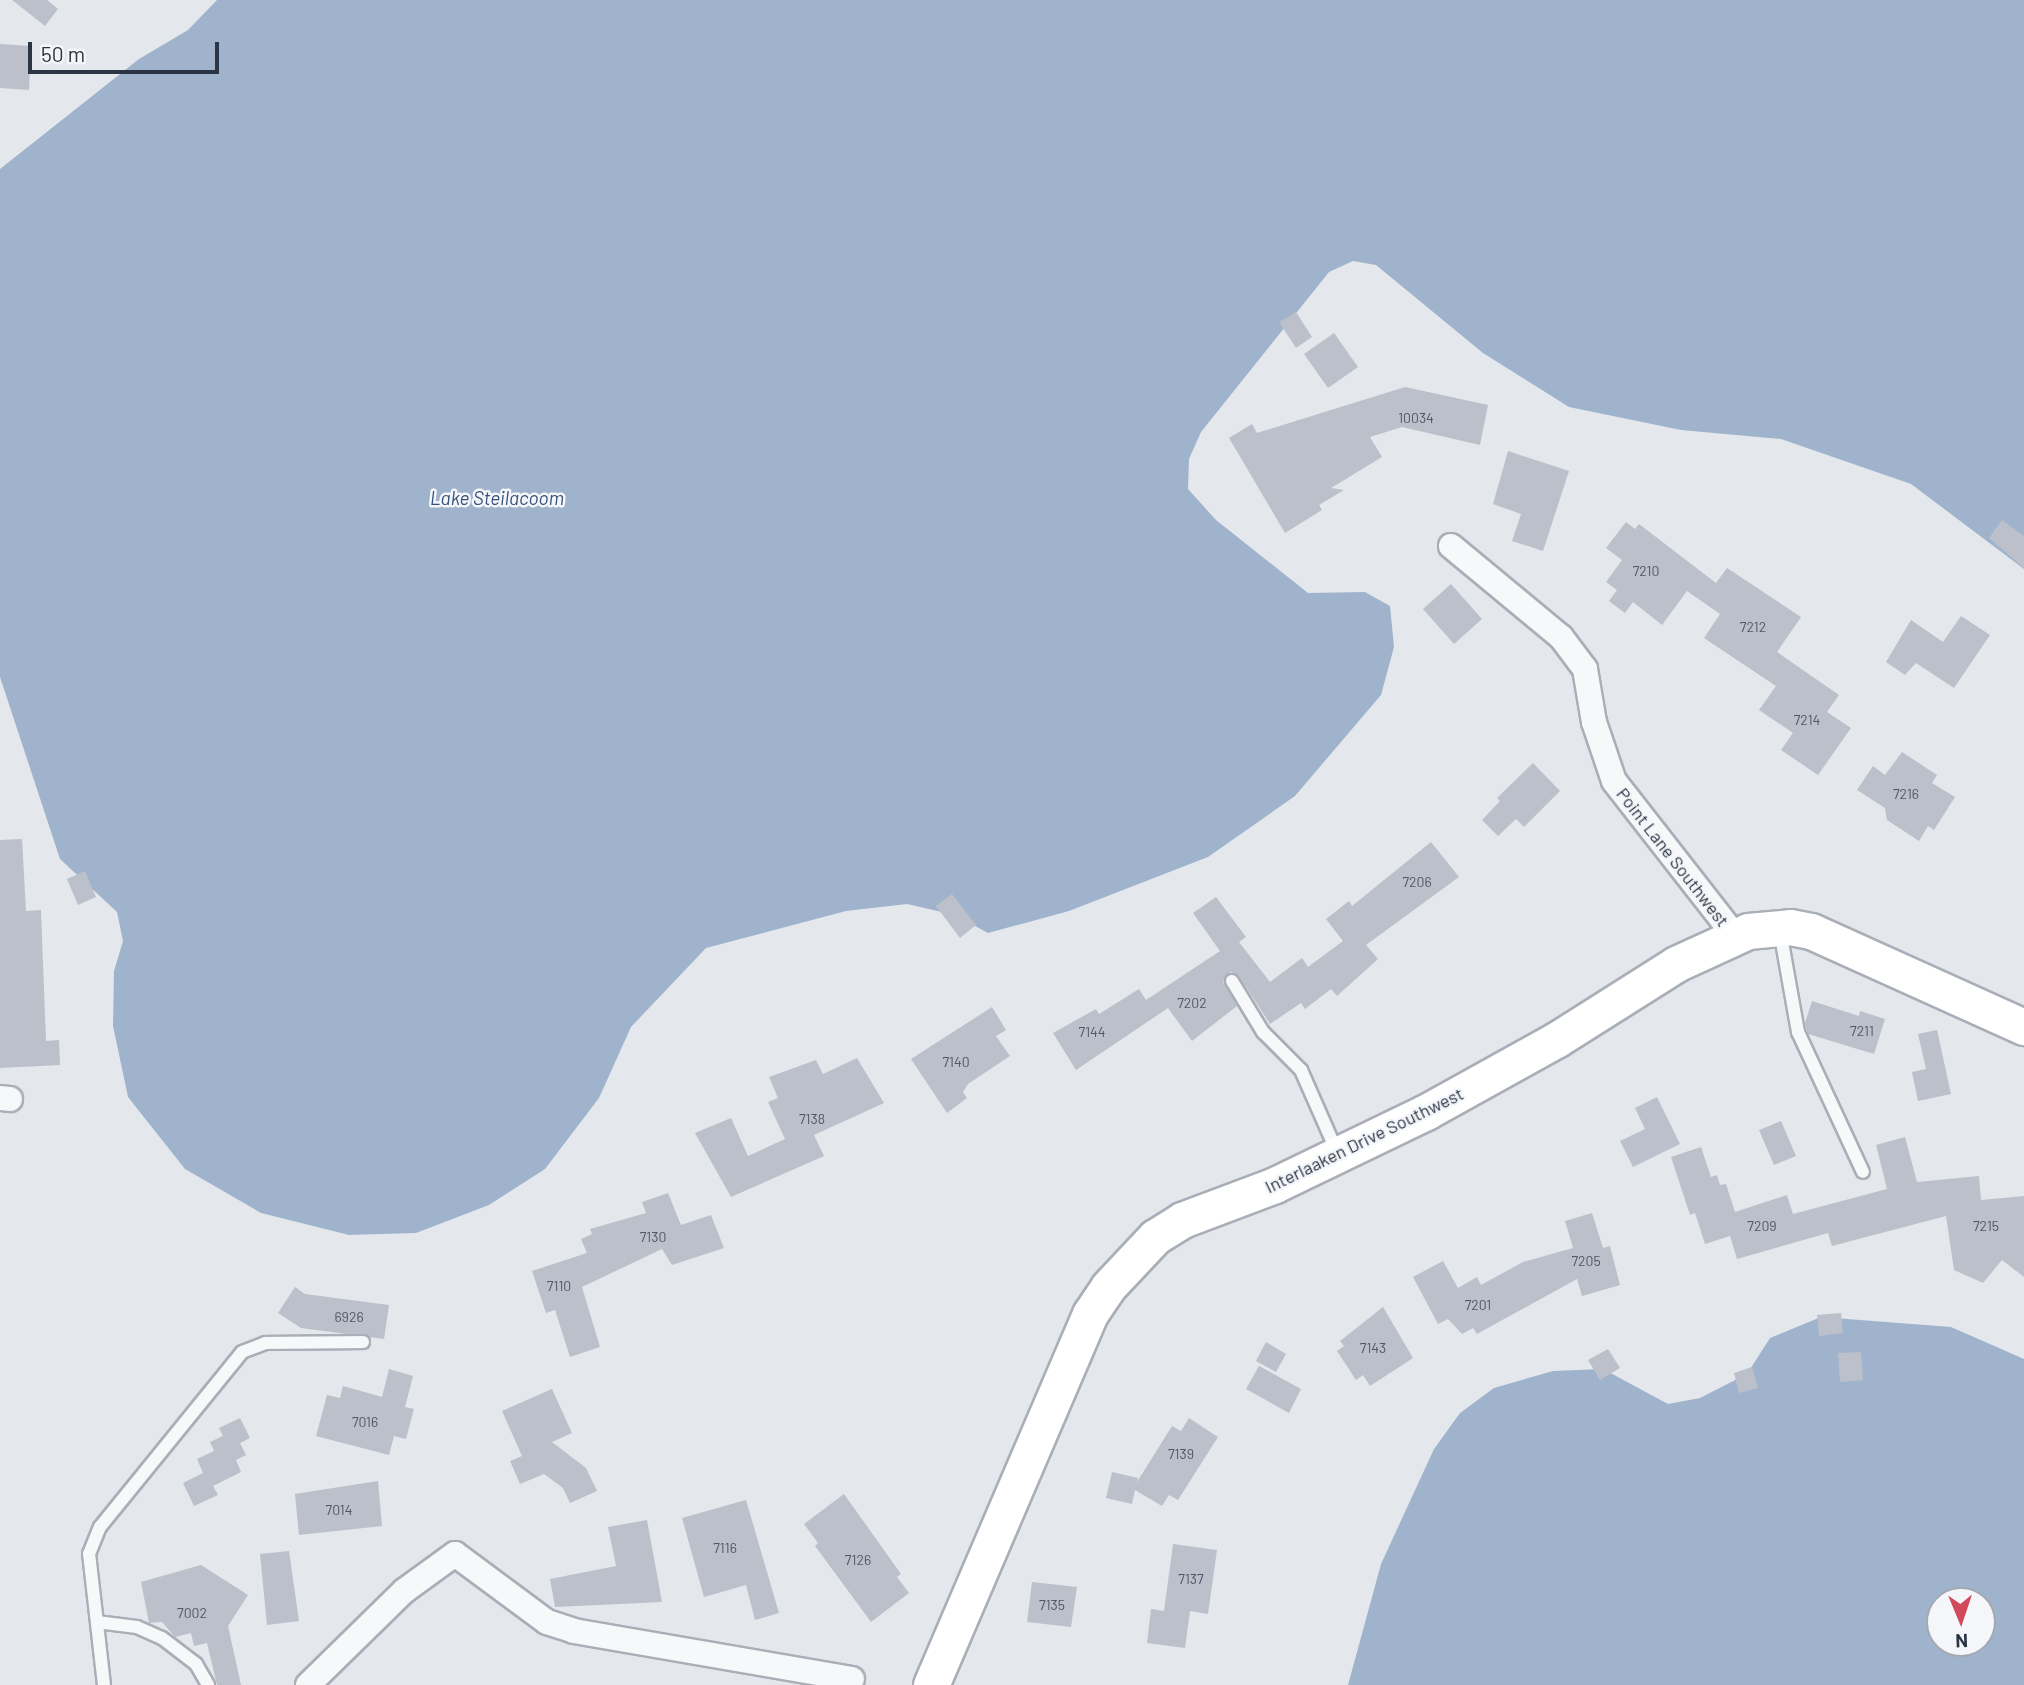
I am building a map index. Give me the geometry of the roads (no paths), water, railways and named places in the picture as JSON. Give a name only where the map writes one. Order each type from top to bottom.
[{"type":"street","name":"Point Lane Southwest","points":[[1451,546],[1561,637],[1585,668],[1594,722],[1614,781],[1735,936]]},
{"type":"street","name":"Interlaaken Drive Southwest","points":[[931,1685],[1090,1314],[1108,1287],[1155,1237],[1182,1220],[1275,1185],[1426,1112],[1556,1040],[1676,964],[1735,936],[1780,927],[1829,938],[1937,991],[2024,1027]]},
{"type":"street","points":[[308,1685],[404,1591],[455,1554],[547,1622],[574,1631],[852,1679]]},
{"type":"lane","points":[[1780,927],[1798,1032],[1863,1172]]},
{"type":"lane","points":[[1232,981],[1263,1032],[1301,1070],[1338,1155]]},
{"type":"lane","points":[[104,1685],[89,1554],[93,1539],[242,1352],[265,1343],[363,1342]]},
{"type":"lane","points":[[97,1622],[137,1627],[162,1638],[196,1664],[208,1685]]},
{"type":"water","name":"Lake Steilacoom","points":[[217,0],[2024,0],[2024,569],[1911,484],[1781,439],[1681,430],[1569,407],[1483,353],[1376,265],[1353,261],[1329,272],[1201,432],[1189,459],[1188,489],[1216,520],[1308,593],[1365,592],[1390,606],[1394,647],[1381,695],[1295,796],[1208,857],[1069,911],[988,933],[955,915],[907,904],[846,911],[706,948],[631,1027],[599,1098],[545,1169],[489,1205],[416,1233],[349,1235],[261,1213],[185,1169],[128,1097],[113,1026],[114,971],[123,941],[117,912],[60,859],[0,677],[0,169],[139,59],[188,30]]},
{"type":"water","points":[[1821,1317],[1951,1327],[2024,1359],[2024,1685],[1348,1685],[1381,1564],[1434,1449],[1460,1413],[1494,1388],[1553,1371],[1603,1369],[1668,1404],[1700,1398],[1747,1374],[1770,1338]]}]
